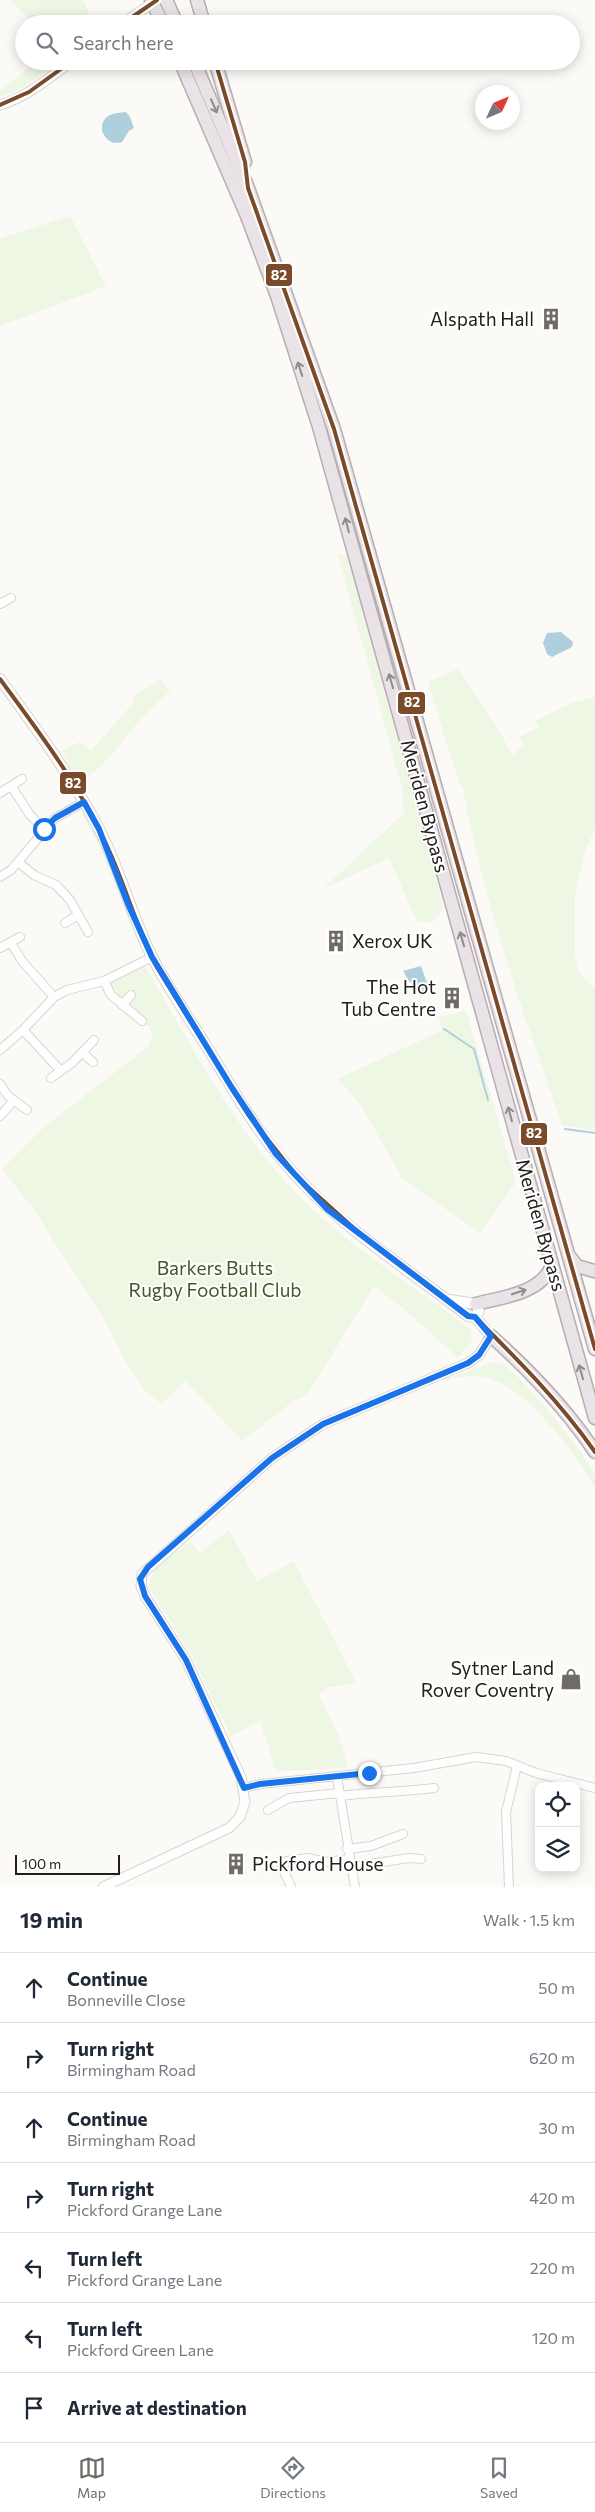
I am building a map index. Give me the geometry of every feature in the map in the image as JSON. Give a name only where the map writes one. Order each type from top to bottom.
[{"type":"highway","points":[[166,0],[173,15]]},
{"type":"highway","points":[[197,0],[201,15]]},
{"type":"highway","points":[[148,4],[156,15]]},
{"type":"highway","name":"Meriden Bypass","points":[[184,70],[247,216],[277,296],[319,427],[595,1418]]},
{"type":"highway","name":"Meriden Bypass","points":[[198,70],[248,188],[334,430],[595,1349]]},
{"type":"highway","points":[[218,70],[245,162],[248,188]]},
{"type":"highway","points":[[568,1255],[577,1266],[595,1271],[578,1291]]},
{"type":"highway","points":[[471,1310],[536,1286],[545,1279],[552,1266]]},
{"type":"highway","points":[[491,1336],[539,1382],[571,1418],[595,1452]]},
{"type":"main road","points":[[0,679],[55,755],[84,802],[99,829],[128,904],[152,957],[254,1122],[295,1176],[327,1209],[348,1227],[448,1299],[471,1310],[491,1336]]},
{"type":"street","points":[[134,15],[148,4],[157,0]]},
{"type":"street","points":[[0,104],[20,97],[60,70]]},
{"type":"street","points":[[0,604],[11,598]]},
{"type":"street","points":[[0,793],[22,779]]},
{"type":"street","points":[[12,786],[30,815],[44,829]]},
{"type":"street","points":[[0,877],[18,862],[55,818],[84,802]]},
{"type":"street","points":[[18,862],[34,875],[56,885],[70,900],[88,932]]},
{"type":"street","points":[[65,923],[78,915]]},
{"type":"street","points":[[0,948],[20,937]]},
{"type":"street","points":[[11,943],[22,961],[54,997]]},
{"type":"street","points":[[0,1050],[23,1030],[54,997],[67,990],[104,982],[152,957]]},
{"type":"street","points":[[104,982],[110,995],[142,1021]]},
{"type":"street","points":[[122,1005],[131,995]]},
{"type":"street","points":[[23,1030],[60,1070]]},
{"type":"street","points":[[51,1078],[83,1053],[94,1040]]},
{"type":"street","points":[[83,1053],[93,1062]]},
{"type":"street","points":[[0,1084],[14,1100],[28,1110]]},
{"type":"street","points":[[0,1116],[14,1100]]},
{"type":"street","points":[[103,1887],[229,1828],[243,1810],[245,1802],[244,1788],[186,1660],[145,1596],[141,1586],[142,1574],[264,1464],[288,1447],[323,1424],[468,1363],[479,1355],[491,1336]]},
{"type":"street","points":[[244,1788],[260,1784],[337,1777],[476,1758],[494,1759],[595,1788]]},
{"type":"street","points":[[509,1887],[506,1812],[518,1766]]},
{"type":"street","points":[[337,1777],[349,1863],[355,1887]]},
{"type":"street","points":[[268,1810],[289,1798],[369,1792],[404,1792],[434,1788]]},
{"type":"street","points":[[347,1849],[371,1846],[403,1834]]},
{"type":"street","points":[[291,1887],[282,1867],[287,1861],[308,1858],[327,1862],[349,1863],[409,1858],[421,1859]]},
{"type":"green space","points":[[83,0],[90,15],[25,15],[11,1]]},
{"type":"green space","points":[[26,70],[49,70],[31,82],[0,97],[0,91]]},
{"type":"green space","points":[[70,216],[106,286],[0,326],[0,239]]},
{"type":"green space","points":[[338,555],[347,555],[398,732],[433,865],[444,910],[431,922],[417,922],[389,858],[323,889],[404,813],[402,788]]},
{"type":"green space","points":[[458,669],[497,727],[512,755],[524,746],[519,737],[539,727],[534,721],[572,703],[595,697],[595,829],[584,853],[575,897],[575,954],[578,971],[595,989],[595,1126],[590,1130],[562,1125],[506,959],[482,875],[463,789],[459,783],[428,682]]},
{"type":"green space","points":[[161,679],[170,691],[145,714],[105,762],[88,775],[79,776],[70,766],[62,750],[80,742],[91,751],[135,701],[131,697]]},
{"type":"green space","points":[[81,812],[85,814],[101,847],[143,948],[142,951],[98,844]]},
{"type":"green space","name":"Barkers Butts Rugby Football Club","points":[[145,966],[223,1098],[268,1161],[293,1190],[356,1246],[471,1330],[472,1341],[458,1358],[402,1307],[374,1286],[307,1395],[295,1400],[242,1441],[186,1381],[162,1404],[146,1392],[122,1356],[104,1319],[32,1207],[2,1169],[43,1128],[149,1046],[153,1035],[141,1014],[118,996],[110,984]]},
{"type":"green space","points":[[466,1011],[516,1182],[480,1233],[402,1178],[361,1105],[337,1079],[441,1031],[439,1017]]},
{"type":"green space","points":[[490,1363],[502,1364],[536,1396],[588,1462],[594,1472],[595,1487],[560,1437],[513,1390],[496,1381],[478,1376],[441,1381]]},
{"type":"green space","points":[[229,1530],[257,1581],[294,1561],[356,1683],[329,1687],[319,1694],[339,1737],[348,1768],[276,1771],[260,1721],[231,1736],[190,1653],[151,1591],[150,1583],[152,1576],[169,1556],[190,1542],[200,1553]]},
{"type":"water","points":[[126,112],[134,128],[129,131],[122,142],[115,143],[110,141],[102,131],[104,121],[112,114]]},
{"type":"water","points":[[561,632],[573,642],[572,647],[552,657],[547,654],[543,643],[547,633]]},
{"type":"water","points":[[421,966],[427,983],[425,991],[421,992],[409,981],[403,971]]},
{"type":"waterway","points":[[444,1029],[474,1049],[488,1100]]},
{"type":"waterway","points":[[565,1129],[595,1133]]},
{"type":"transit line","name":"82","points":[[135,15],[157,0]]},
{"type":"transit line","name":"82","points":[[0,105],[29,92],[60,70]]},
{"type":"transit line","name":"82","points":[[218,70],[245,162],[248,188],[334,429],[595,1349]]},
{"type":"transit line","name":"82","points":[[0,679],[57,758],[83,799],[112,858],[143,938],[158,969],[249,1116],[299,1179],[368,1241],[468,1316],[475,1317]]},
{"type":"transit line","name":"82","points":[[475,1317],[523,1365],[595,1452]]},
{"type":"place","name":"Alspath Hall","points":[[551,319]]},
{"type":"place","name":"Xerox UK","points":[[336,941]]},
{"type":"place","name":"The Hot Tub Centre","points":[[452,998]]},
{"type":"place","name":"Sytner Land Rover Coventry","points":[[571,1679]]},
{"type":"place","name":"Pickford House","points":[[236,1864]]},
{"type":"route","points":[[44,829],[62,813],[84,802],[99,829],[128,904],[152,957],[232,1088],[276,1154],[327,1209],[348,1227],[423,1283],[448,1299],[468,1316],[475,1317],[491,1336],[486,1347],[468,1363],[323,1424],[272,1458],[148,1567],[140,1579],[145,1596],[186,1660],[241,1777],[244,1788],[301,1779],[369,1773]]}]
